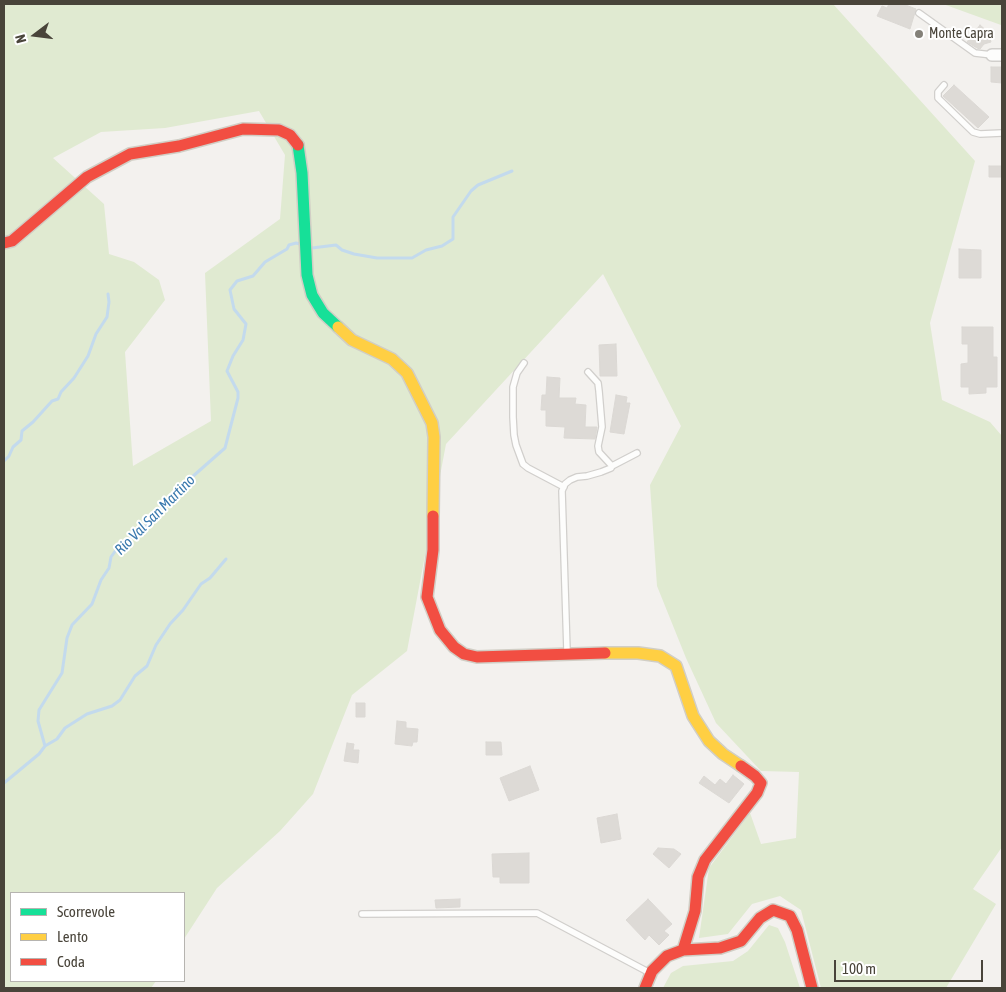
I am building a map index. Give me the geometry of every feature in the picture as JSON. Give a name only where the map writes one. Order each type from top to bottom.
[{"type":"street","points":[[4,242],[12,241],[87,177],[130,154],[179,146],[243,129],[279,130],[290,135],[298,143],[307,275],[312,295],[323,313],[352,340],[392,359],[407,373],[432,422],[434,437],[433,550],[427,597],[440,630],[454,648],[464,654],[477,657],[638,652],[660,656],[676,666],[693,716],[709,741],[723,754],[754,776],[760,783],[757,793],[705,860],[698,877],[695,912],[683,950]]},
{"type":"street","points":[[645,988],[651,974],[666,956],[683,950],[720,948],[741,941],[760,918],[773,910],[790,916],[797,930],[812,988]]},
{"type":"lane","points":[[919,13],[975,53],[997,55]]},
{"type":"lane","points":[[944,85],[938,92],[938,98],[974,132],[980,134],[1002,133]]},
{"type":"lane","points":[[524,363],[517,373],[513,387],[512,417],[516,445],[524,464],[528,468],[564,487]]},
{"type":"lane","points":[[588,372],[598,383],[602,427],[598,446],[600,452],[612,466]]},
{"type":"lane","points":[[567,653],[562,491],[570,480],[601,472],[637,454]]},
{"type":"lane","points":[[362,914],[537,913],[651,974]]},
{"type":"green space","points":[[4,4],[833,4],[975,161],[930,323],[942,400],[990,422],[1002,436],[1002,847],[973,889],[996,904],[946,988],[821,988],[801,910],[780,896],[752,904],[728,934],[699,938],[709,868],[750,813],[761,844],[796,838],[799,772],[761,771],[716,723],[686,658],[657,586],[650,485],[681,426],[603,274],[446,444],[407,651],[352,695],[313,794],[280,831],[217,888],[185,937],[185,892],[10,892],[10,982],[155,982],[151,988],[4,988]],"holes":[[[259,111],[285,155],[280,219],[205,273],[211,421],[133,466],[125,352],[165,300],[159,280],[134,262],[109,254],[104,204],[53,158],[101,132],[165,128]]]},
{"type":"green space","points":[[943,4],[1002,4],[1002,26],[1001,25]]},
{"type":"green space","points":[[769,925],[778,928],[785,942],[800,988],[663,988],[671,973],[683,966],[733,961],[748,951]]},
{"type":"building","points":[[889,4],[903,4],[916,9],[910,29],[877,16],[882,6],[887,8]]},
{"type":"building","points":[[980,25],[988,32],[991,42],[984,44],[980,49],[967,42]]},
{"type":"building","points":[[991,67],[1002,67],[1002,83],[991,82]]},
{"type":"building","points":[[954,85],[989,117],[978,128],[943,96]]},
{"type":"building","points":[[989,166],[1002,166],[1002,177],[989,177]]},
{"type":"building","points":[[959,249],[981,250],[981,278],[959,278]]},
{"type":"building","points":[[962,327],[993,327],[993,357],[997,357],[997,387],[986,387],[986,393],[969,394],[969,387],[961,387],[961,364],[968,363],[968,344],[962,344]]},
{"type":"building","points":[[616,344],[617,376],[600,376],[599,345]]},
{"type":"building","points":[[547,377],[560,378],[559,398],[576,398],[575,404],[586,405],[585,427],[597,427],[595,439],[564,438],[565,427],[546,426],[546,410],[541,410],[542,395],[546,395]]},
{"type":"building","points":[[616,395],[627,397],[626,403],[630,403],[624,434],[610,432]]},
{"type":"building","points":[[356,703],[365,703],[365,717],[356,717]]},
{"type":"building","points":[[397,721],[406,722],[406,728],[418,729],[417,742],[413,742],[412,746],[395,744]]},
{"type":"building","points":[[486,742],[501,742],[502,755],[486,755]]},
{"type":"building","points":[[347,743],[354,744],[353,750],[359,750],[358,763],[344,761]]},
{"type":"building","points":[[530,766],[539,790],[509,801],[500,778]]},
{"type":"building","points":[[733,775],[744,784],[729,803],[699,783],[704,776],[715,785],[720,779],[726,784]]},
{"type":"building","points":[[617,814],[621,839],[601,843],[597,818]]},
{"type":"building","points":[[658,848],[674,849],[681,854],[669,868],[653,854]]},
{"type":"building","points":[[529,853],[529,883],[500,883],[500,877],[493,877],[492,854]]},
{"type":"building","points":[[460,899],[460,907],[436,908],[435,900]]},
{"type":"building","points":[[648,899],[672,924],[664,931],[669,935],[659,945],[649,935],[645,940],[626,920]]},
{"type":"waterway","name":"Rio Val San Martino","points":[[312,248],[336,245],[342,250],[354,254],[377,258],[412,258],[426,250],[442,246],[453,239],[453,217],[471,191],[478,185],[512,171]]},
{"type":"waterway","name":"Rio Val San Martino","points":[[4,783],[39,754],[45,746],[38,721],[39,710],[62,673],[67,638],[72,625],[92,604],[101,580],[109,568],[111,557],[122,543],[142,531],[183,485],[225,448],[238,398],[238,392],[227,371],[233,356],[243,340],[246,324],[234,309],[230,290],[237,281],[253,276],[265,262],[287,249],[289,245],[300,244]]},
{"type":"waterway","points":[[4,461],[9,456],[13,447],[21,440],[22,431],[52,401],[58,399],[61,392],[74,378],[88,356],[96,334],[107,317],[108,294]]},
{"type":"waterway","points":[[45,746],[57,739],[65,728],[87,714],[112,706],[120,700],[135,676],[147,666],[156,645],[170,624],[183,610],[201,584],[210,578],[226,559]]},
{"type":"traffic: fast","points":[[298,145],[302,173],[307,275],[312,295],[323,313],[338,327]]},
{"type":"traffic: slow","points":[[338,327],[352,340],[392,359],[407,373],[432,423],[434,437],[433,516]]},
{"type":"traffic: slow","points":[[605,653],[638,653],[660,656],[676,666],[693,716],[709,741],[723,754],[741,766]]},
{"type":"traffic: jam","points":[[4,243],[12,241],[87,177],[130,154],[179,146],[243,129],[279,130],[290,135],[298,145]]},
{"type":"traffic: jam","points":[[433,516],[433,550],[427,597],[440,630],[454,647],[464,654],[477,657],[605,653]]},
{"type":"traffic: jam","points":[[683,950],[695,911],[698,877],[705,860],[757,793],[761,783],[741,766]]},
{"type":"traffic: jam","points":[[645,988],[652,971],[667,956],[683,950],[720,948],[741,941],[760,918],[773,910],[790,916],[797,930],[812,988]]},
{"type":"place","name":"Monte Capra","points":[[919,34]]}]
